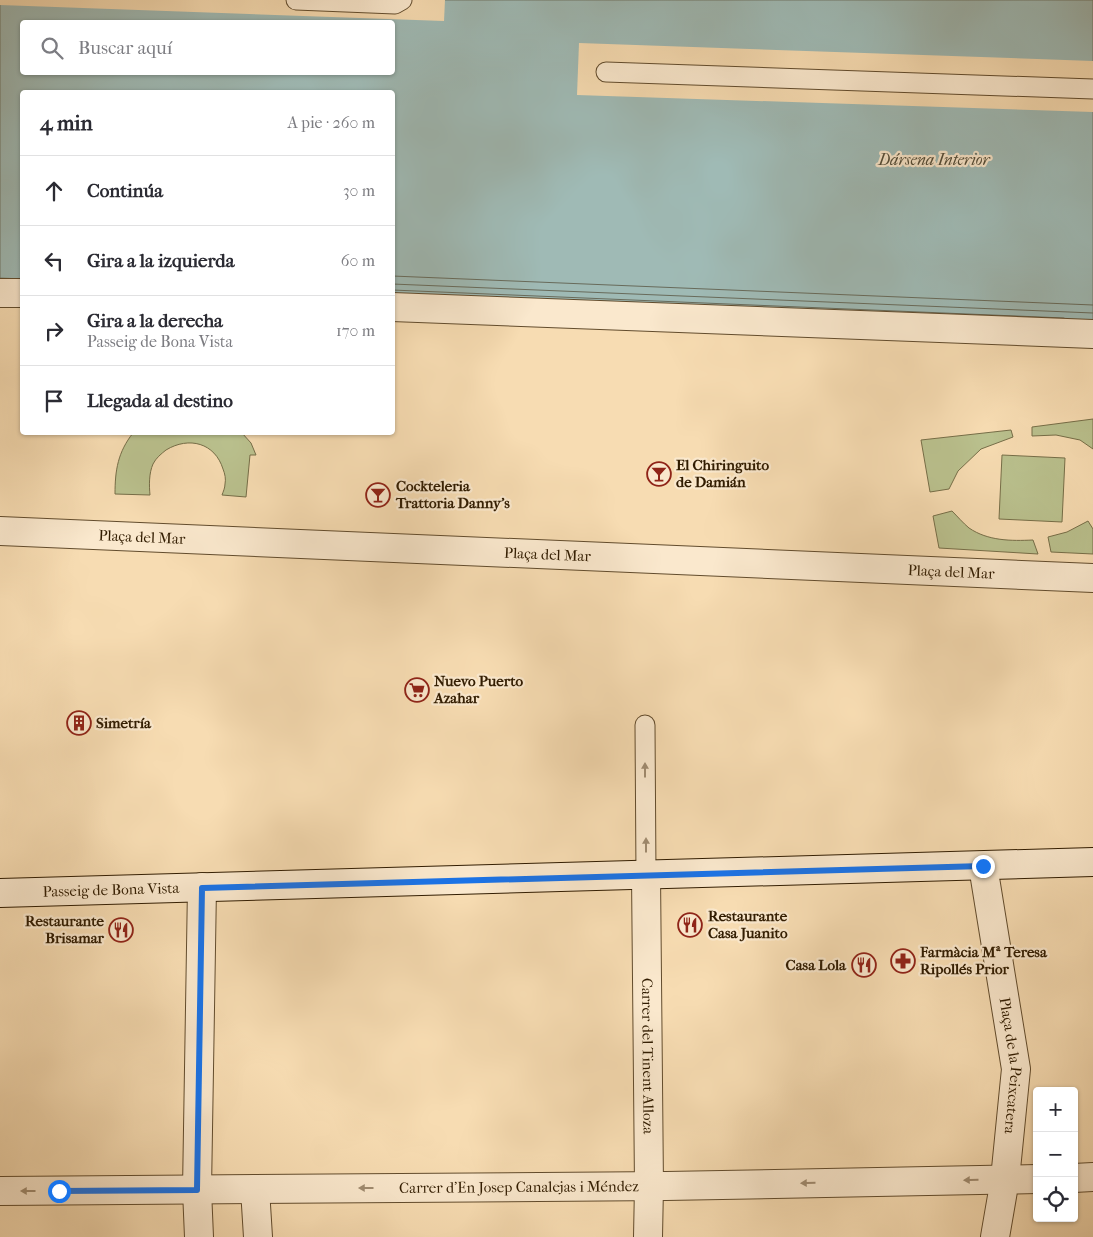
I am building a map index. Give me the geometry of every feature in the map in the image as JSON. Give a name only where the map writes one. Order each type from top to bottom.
[{"type":"street","points":[[0,292],[20,293]]},
{"type":"street","points":[[395,307],[1093,334]]},
{"type":"street","name":"Plaça del Mar","points":[[0,531],[1093,578]]},
{"type":"street","name":"Passeig de Bona Vista","points":[[0,893],[1093,862]]},
{"type":"street","name":"Plaça de la Peixcatera","points":[[983,866],[1016,1069],[1005,1179],[995,1237]]},
{"type":"street","name":"Carrer del Tinent Alloza","points":[[646,875],[648,1237]]},
{"type":"street","points":[[200,1237],[197,1190],[202,888]]},
{"type":"street","name":"Carrer d'En Josep Canalejas i Méndez","points":[[0,1191],[649,1186],[1033,1178]]},
{"type":"street","points":[[1078,1178],[1093,1178]]},
{"type":"street","points":[[255,1189],[258,1237]]},
{"type":"lane","points":[[296,0],[395,4],[402,0]]},
{"type":"lane","points":[[606,72],[1093,88]]},
{"type":"lane","points":[[645,725],[646,875]]},
{"type":"green space","points":[[1093,419],[1093,449],[1080,440],[1056,435],[1032,436],[1032,427]]},
{"type":"green space","points":[[1011,430],[1013,437],[981,449],[958,471],[949,489],[930,492],[921,440]]},
{"type":"green space","points":[[132,435],[244,435],[251,443],[256,455],[250,455],[246,497],[222,495],[225,487],[225,478],[219,460],[208,448],[192,443],[183,443],[175,446],[160,455],[153,464],[150,475],[150,495],[115,494],[118,462]]},
{"type":"green space","points":[[1002,455],[1065,458],[1062,522],[999,519]]},
{"type":"green space","points":[[952,511],[969,528],[984,536],[1008,540],[1033,540],[1038,554],[939,548],[933,516]]},
{"type":"green space","points":[[1088,521],[1093,529],[1093,554],[1051,552],[1048,537],[1067,532]]},
{"type":"water","name":"Dársena Interior","points":[[0,0],[1093,0],[1093,324],[395,295],[395,90],[20,90],[20,279],[0,278]]},
{"type":"pier","points":[[0,0],[445,0],[444,21],[0,5]]},
{"type":"pier","points":[[579,43],[1093,61],[1093,112],[577,95]]},
{"type":"place","name":"El Chiringuito de Damián","points":[[659,474]]},
{"type":"place","name":"Cockteleria Trattoria Danny's","points":[[378,495]]},
{"type":"place","name":"Nuevo Puerto Azahar","points":[[417,690]]},
{"type":"place","name":"Simetría","points":[[79,723]]},
{"type":"place","name":"Restaurante Casa Juanito","points":[[690,925]]},
{"type":"place","name":"Restaurante Brisamar","points":[[121,930]]},
{"type":"place","name":"Farmàcia Mª Teresa Ripollés Prior","points":[[903,961]]},
{"type":"place","name":"Casa Lola","points":[[864,965]]},
{"type":"route","points":[[59,1191],[197,1190],[202,888],[983,866]]}]
